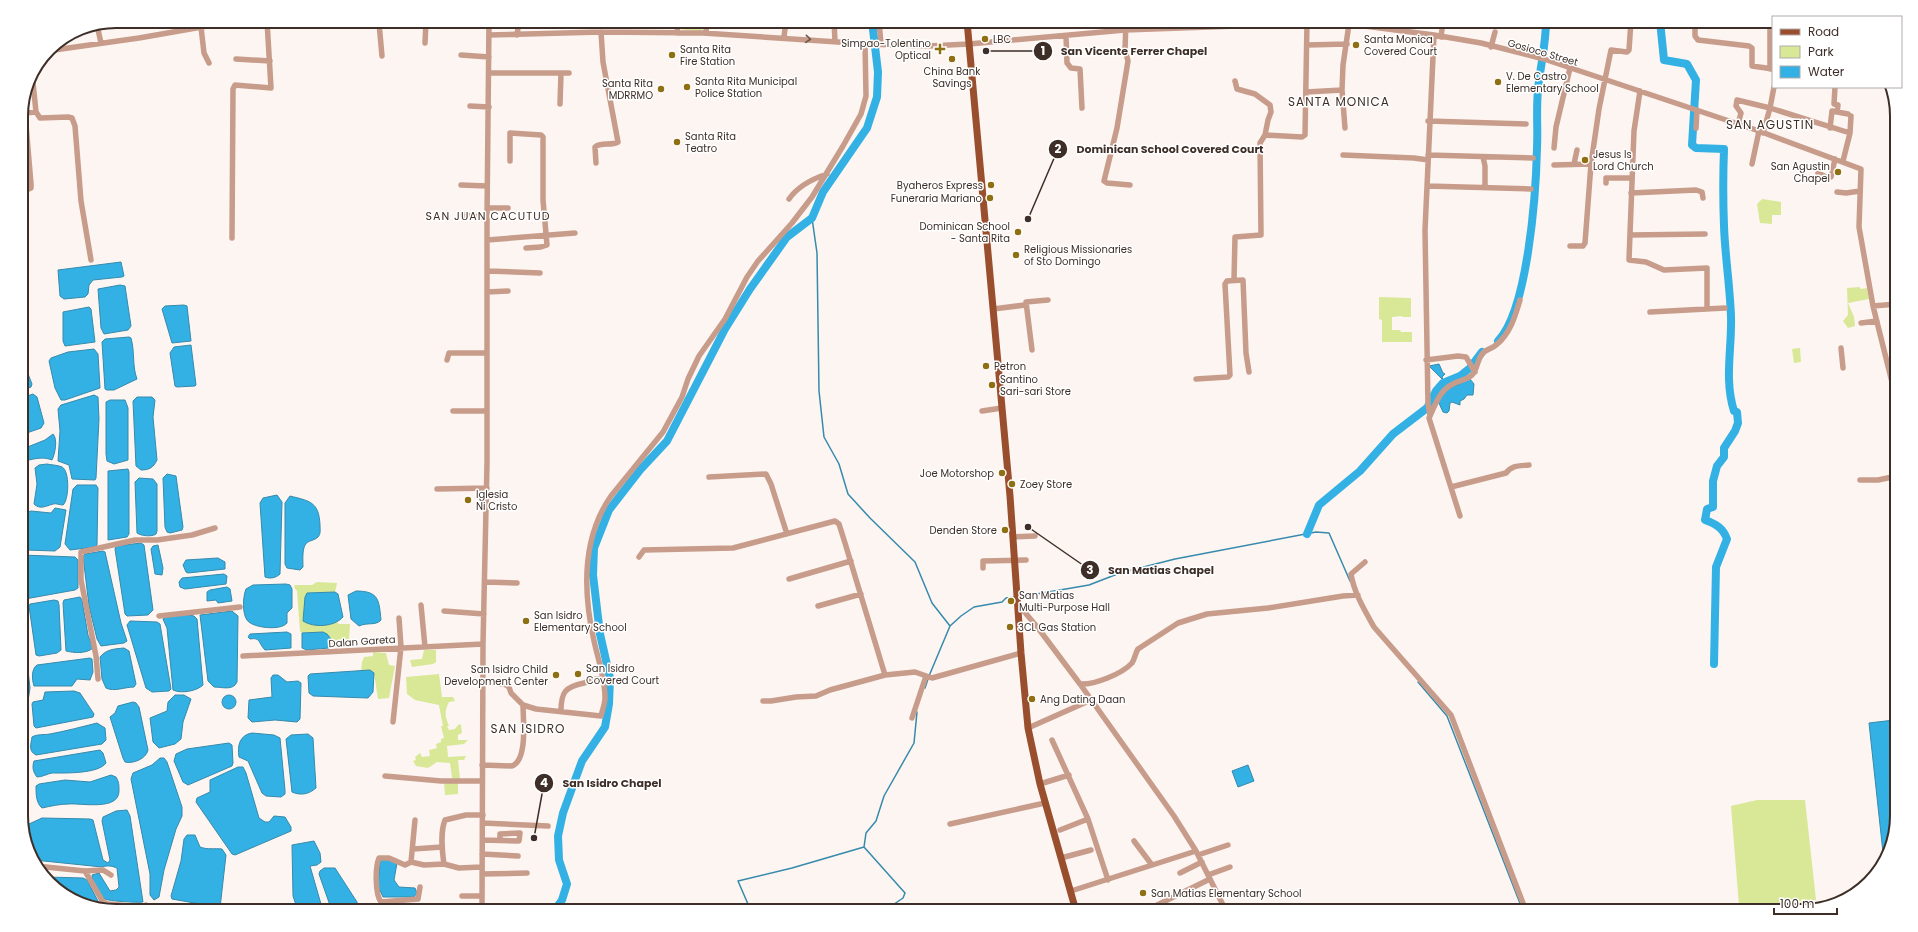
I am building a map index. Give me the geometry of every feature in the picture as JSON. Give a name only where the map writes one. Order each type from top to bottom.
[{"type":"main road","points":[[968,28],[1002,408],[1028,728],[1040,784],[1074,904]]},
{"type":"street","points":[[59,49],[196,28]]},
{"type":"street","points":[[201,28],[204,53],[209,63]]},
{"type":"street","points":[[232,238],[233,89],[236,85],[271,88],[268,28]]},
{"type":"street","points":[[379,28],[382,56]]},
{"type":"street","points":[[425,43],[426,28]]},
{"type":"street","points":[[482,904],[483,644],[487,488],[486,292],[489,28]]},
{"type":"street","points":[[517,35],[518,28]]},
{"type":"street","points":[[677,28],[677,33]]},
{"type":"street","points":[[706,28],[706,33]]},
{"type":"street","points":[[784,37],[785,28]]},
{"type":"street","points":[[834,28],[835,41]]},
{"type":"street","points":[[879,28],[880,44]]},
{"type":"street","name":"Gosioco Street","points":[[489,35],[600,32],[706,33],[880,44],[969,44],[1125,30],[1170,28]]},
{"type":"street","points":[[1265,135],[1305,135],[1307,28]]},
{"type":"street","points":[[1345,128],[1342,90],[1343,65],[1349,28]]},
{"type":"street","name":"Gosioco Street","points":[[1390,28],[1481,43],[1491,47],[1544,59],[1738,124],[1843,161],[1861,169],[1862,182],[1860,191],[1859,227],[1873,306],[1890,374]]},
{"type":"street","points":[[1441,37],[1442,28]]},
{"type":"street","points":[[1570,246],[1583,246],[1585,244],[1591,164],[1604,79],[1611,50],[1614,49],[1627,52],[1629,50],[1631,28]]},
{"type":"street","points":[[1695,28],[1695,36],[1698,40],[1749,46],[1752,48],[1752,66],[1771,69],[1770,28]]},
{"type":"street","points":[[98,30],[101,43]]},
{"type":"street","points":[[1125,30],[1125,50],[1128,61],[1117,128],[1104,181],[1107,184],[1130,185]]},
{"type":"street","points":[[596,163],[595,147],[598,145],[614,144],[618,142],[603,62],[600,32]]},
{"type":"street","points":[[1491,47],[1495,32]]},
{"type":"street","points":[[1434,35],[1428,121],[1425,230],[1426,360],[1428,404],[1430,414],[1429,418],[1452,486],[1460,516]]},
{"type":"street","points":[[1066,36],[1067,63],[1071,68],[1080,69],[1082,108]]},
{"type":"street","points":[[483,682],[508,685],[511,693],[523,705],[536,709],[601,716],[605,699],[591,628],[586,578],[589,546],[597,520],[611,496],[663,432],[682,397],[688,379],[699,356],[725,319],[747,277],[758,261],[792,223],[827,174],[861,114],[866,96],[867,43]]},
{"type":"street","points":[[1307,45],[1347,44]]},
{"type":"street","points":[[461,55],[489,57]]},
{"type":"street","points":[[236,59],[270,61]]},
{"type":"street","points":[[1554,148],[1556,128],[1570,68]]},
{"type":"street","points":[[489,73],[569,73]]},
{"type":"street","points":[[560,104],[561,73]]},
{"type":"street","points":[[1234,81],[1237,89],[1255,94],[1270,105],[1271,112],[1265,135],[1260,143],[1261,235],[1237,236],[1234,239],[1234,280]]},
{"type":"street","points":[[33,86],[36,112],[40,118],[68,116],[72,118],[75,126],[81,201],[91,260]]},
{"type":"street","points":[[1752,164],[1761,132],[1770,108],[1774,88]]},
{"type":"street","points":[[1835,88],[1834,104],[1838,105],[1837,112]]},
{"type":"street","points":[[1306,92],[1342,90]]},
{"type":"street","points":[[1640,91],[1635,119],[1631,178],[1629,260],[1646,262],[1664,270],[1707,268],[1707,309]]},
{"type":"street","points":[[1738,124],[1741,113],[1736,106],[1737,100],[1770,108],[1850,133]]},
{"type":"street","points":[[470,106],[488,107]]},
{"type":"street","points":[[1696,110],[1696,128]]},
{"type":"street","points":[[1830,128],[1832,111],[1849,115],[1850,133],[1843,161]]},
{"type":"street","points":[[28,113],[36,112]]},
{"type":"street","points":[[1428,121],[1526,124]]},
{"type":"street","points":[[510,161],[510,133],[541,135],[543,137],[543,200],[546,245],[545,247],[526,248]]},
{"type":"street","points":[[28,148],[31,184],[31,188],[28,189]]},
{"type":"street","points":[[1574,164],[1577,150]]},
{"type":"street","points":[[1343,155],[1414,158],[1533,158]]},
{"type":"street","points":[[1483,157],[1486,166],[1485,188]]},
{"type":"street","points":[[1818,173],[1828,178],[1831,177],[1835,159]]},
{"type":"street","points":[[1554,165],[1591,164]]},
{"type":"street","points":[[790,199],[796,190],[813,179],[827,174]]},
{"type":"street","points":[[1606,183],[1606,178],[1631,178]]},
{"type":"street","points":[[461,185],[487,186]]},
{"type":"street","points":[[1427,186],[1531,189]]},
{"type":"street","points":[[1631,193],[1700,190],[1703,198]]},
{"type":"street","points":[[1837,192],[1846,194],[1860,191]]},
{"type":"street","points":[[487,208],[508,208]]},
{"type":"street","points":[[463,215],[487,218]]},
{"type":"street","points":[[487,240],[575,233]]},
{"type":"street","points":[[1630,235],[1705,234]]},
{"type":"street","points":[[487,271],[540,273]]},
{"type":"street","points":[[1196,379],[1228,377],[1230,375],[1225,284],[1227,281],[1234,280],[1243,280],[1246,353],[1249,372]]},
{"type":"street","points":[[486,292],[508,292]]},
{"type":"street","points":[[993,308],[1025,305],[1026,302],[1048,300]]},
{"type":"street","points":[[1430,414],[1444,390],[1471,376],[1475,372],[1477,362],[1482,354],[1495,346],[1507,334],[1514,320],[1520,300]]},
{"type":"street","points":[[1025,305],[1032,350]]},
{"type":"street","points":[[1873,306],[1890,305]]},
{"type":"street","points":[[1650,312],[1725,308]]},
{"type":"street","points":[[1861,323],[1877,321]]},
{"type":"street","points":[[1841,348],[1843,368]]},
{"type":"street","points":[[447,360],[449,353],[486,353]]},
{"type":"street","points":[[1426,360],[1458,356],[1466,357],[1475,372]]},
{"type":"street","points":[[982,411],[1002,408]]},
{"type":"street","points":[[453,411],[486,411]]},
{"type":"street","points":[[1452,486],[1506,473],[1513,466],[1529,465]]},
{"type":"street","points":[[709,478],[766,474],[771,484],[787,534]]},
{"type":"street","points":[[1860,480],[1878,480],[1890,477]]},
{"type":"street","points":[[437,488],[487,488]]},
{"type":"street","points":[[639,557],[644,550],[733,548],[835,521],[839,524],[885,674]]},
{"type":"street","points":[[98,679],[96,656],[81,580],[81,552],[135,540],[157,540],[192,535],[215,528]]},
{"type":"street","points":[[1013,537],[1035,536]]},
{"type":"street","points":[[983,568],[983,561],[1026,560]]},
{"type":"street","points":[[789,579],[851,561]]},
{"type":"street","points":[[1365,562],[1352,574],[1352,582],[1358,595],[1374,627],[1451,715],[1523,904]]},
{"type":"street","points":[[485,582],[517,583]]},
{"type":"street","points":[[818,606],[861,594]]},
{"type":"street","points":[[1080,684],[1094,683],[1125,668],[1134,660],[1135,653],[1138,649],[1178,623],[1193,618],[1222,612],[1268,608],[1358,595]]},
{"type":"street","points":[[1017,599],[1161,796],[1197,853],[1222,904]]},
{"type":"street","points":[[421,605],[425,647]]},
{"type":"street","points":[[159,616],[240,607]]},
{"type":"street","points":[[444,611],[484,614]]},
{"type":"street","points":[[394,722],[401,647],[399,618]]},
{"type":"street","name":"Dalan Gareta","points":[[243,656],[483,644]]},
{"type":"street","points":[[763,700],[771,701],[796,697],[816,696],[830,690],[885,674],[915,672],[922,673],[932,678],[1021,653]]},
{"type":"street","points":[[912,718],[926,676]]},
{"type":"street","points":[[561,711],[561,698],[567,689],[574,684],[586,683],[593,678],[602,678]]},
{"type":"street","points":[[1028,728],[1091,700]]},
{"type":"street","points":[[482,765],[512,766],[520,761],[524,729],[523,705]]},
{"type":"street","points":[[1052,740],[1088,819],[1108,880]]},
{"type":"street","points":[[1040,784],[1068,775]]},
{"type":"street","points":[[385,776],[441,781],[482,781]]},
{"type":"street","points":[[950,824],[1045,803]]},
{"type":"street","points":[[444,864],[442,847],[443,826],[445,820],[466,815],[483,815]]},
{"type":"street","points":[[1060,830],[1088,819]]},
{"type":"street","points":[[411,862],[415,820]]},
{"type":"street","points":[[483,823],[548,826]]},
{"type":"street","points":[[483,840],[500,840]]},
{"type":"street","points":[[1134,841],[1152,865]]},
{"type":"street","points":[[1071,891],[1152,865],[1228,845]]},
{"type":"street","points":[[413,849],[442,847]]},
{"type":"street","points":[[1061,858],[1090,850]]},
{"type":"street","points":[[482,854],[518,856]]},
{"type":"street","points":[[420,887],[420,896],[415,899],[408,898],[381,902],[376,884],[377,862],[379,858],[383,857],[396,860],[405,865],[411,862],[424,865],[444,864],[459,868],[482,867]]},
{"type":"street","points":[[1180,873],[1202,862]]},
{"type":"street","points":[[44,867],[85,871],[103,870],[111,875]]},
{"type":"street","points":[[1158,904],[1230,867]]},
{"type":"street","points":[[85,871],[103,902],[106,903]]},
{"type":"street","points":[[482,874],[527,874]]},
{"type":"street","points":[[462,896],[482,896]]},
{"type":"green space","points":[[679,28],[703,28],[702,32]]},
{"type":"green space","points":[[1762,199],[1781,202],[1781,215],[1772,215],[1772,224],[1760,223],[1757,204]]},
{"type":"green space","points":[[1859,287],[1861,289],[1867,288],[1869,299],[1848,303],[1854,317],[1855,326],[1848,328],[1843,321],[1848,315],[1847,288]]},
{"type":"green space","points":[[1379,297],[1411,298],[1411,317],[1392,317],[1392,330],[1412,332],[1412,342],[1382,342],[1382,320],[1379,319]]},
{"type":"green space","points":[[1800,348],[1801,362],[1794,363],[1792,349]]},
{"type":"green space","points":[[317,582],[337,583],[335,592],[307,593],[329,625],[336,621],[339,624],[350,624],[349,640],[346,645],[329,648],[331,639],[323,632],[302,633],[300,631],[297,591],[294,587],[295,585],[312,585]]},
{"type":"green space","points":[[424,650],[436,650],[436,662],[433,664],[412,667],[410,660],[422,659]]},
{"type":"green space","points":[[373,652],[386,653],[389,665],[395,666],[389,698],[378,699],[374,673],[361,671],[364,657],[373,656]]},
{"type":"green space","points":[[439,674],[442,697],[453,697],[455,701],[449,702],[446,709],[446,717],[449,726],[447,726],[449,730],[455,729],[459,724],[461,725],[462,733],[458,735],[458,740],[468,740],[464,744],[447,746],[448,757],[466,756],[464,760],[458,760],[460,779],[452,778],[450,763],[437,762],[428,768],[416,766],[413,761],[416,760],[415,757],[420,753],[422,757],[430,756],[429,750],[437,748],[436,744],[441,742],[441,739],[444,738],[441,726],[443,726],[439,705],[415,700],[407,694],[406,677]]},
{"type":"green space","points":[[444,782],[458,782],[458,794],[445,795]]},
{"type":"green space","points":[[1757,800],[1805,800],[1816,900],[1765,904],[1739,904],[1731,806]]},
{"type":"green space","points":[[1805,902],[1805,904],[1802,904],[1778,904]]},
{"type":"water","points":[[121,262],[124,276],[93,280],[89,285],[88,294],[85,297],[64,299],[60,296],[58,270]]},
{"type":"water","points":[[120,285],[125,286],[131,326],[128,330],[104,334],[101,328],[98,289]]},
{"type":"water","points":[[165,306],[187,306],[191,341],[172,343],[162,309]]},
{"type":"water","points":[[89,307],[91,309],[95,342],[65,346],[63,341],[63,312]]},
{"type":"water","points":[[131,338],[132,343],[137,379],[114,390],[107,390],[105,389],[102,342],[105,339]]},
{"type":"water","points":[[191,345],[196,385],[177,387],[175,386],[170,353],[174,347]]},
{"type":"water","points":[[94,349],[98,354],[100,388],[61,400],[55,388],[49,361],[51,358],[68,352]]},
{"type":"water","points":[[1439,364],[1443,373],[1445,374],[1442,377],[1443,380],[1429,366]]},
{"type":"water","points":[[28,374],[32,384],[31,387],[28,388]]},
{"type":"water","points":[[1470,379],[1474,384],[1473,395],[1467,395],[1460,401],[1460,405],[1452,402],[1450,403],[1449,411],[1447,413],[1443,412],[1438,401],[1448,389]]},
{"type":"water","points":[[33,394],[37,397],[44,423],[41,428],[28,433],[28,396]]},
{"type":"water","points":[[94,395],[98,397],[99,419],[96,478],[95,480],[72,479],[69,465],[58,461],[60,431],[58,409],[61,405]]},
{"type":"water","points":[[137,397],[152,397],[155,400],[153,417],[157,460],[152,467],[144,470],[141,470],[136,466],[133,401]]},
{"type":"water","points":[[110,400],[125,400],[128,408],[128,460],[114,464],[107,461],[106,454],[106,402]]},
{"type":"water","points":[[53,434],[55,436],[56,443],[52,460],[46,458],[28,460],[28,447],[45,440]]},
{"type":"water","points":[[47,464],[62,467],[65,470],[68,486],[63,505],[54,504],[39,507],[34,504],[37,484],[35,468],[39,465]]},
{"type":"water","points":[[128,469],[129,534],[127,537],[108,540],[108,471]]},
{"type":"water","points":[[167,474],[176,476],[183,527],[182,530],[170,533],[167,532],[165,527],[163,478]]},
{"type":"water","points":[[139,478],[153,479],[157,484],[157,531],[156,534],[152,536],[137,533],[135,482]]},
{"type":"water","points":[[77,485],[96,485],[98,488],[97,545],[94,547],[70,550],[65,544],[73,489]]},
{"type":"water","points":[[277,495],[282,502],[280,574],[269,578],[265,577],[260,503],[263,498]]},
{"type":"water","points":[[290,496],[308,501],[318,511],[319,517],[320,534],[318,537],[305,545],[303,553],[303,567],[300,570],[287,568],[285,564],[285,503]]},
{"type":"water","points":[[55,508],[66,510],[60,547],[55,551],[28,550],[28,512],[51,513]]},
{"type":"water","points":[[141,543],[144,545],[153,610],[148,615],[127,616],[125,614],[115,549],[116,546]]},
{"type":"water","points":[[158,545],[163,568],[162,575],[155,574],[151,549],[153,546]]},
{"type":"water","points":[[105,552],[121,623],[127,641],[124,643],[101,646],[97,639],[89,606],[83,556],[85,554]]},
{"type":"water","points":[[28,555],[75,557],[78,560],[78,588],[75,590],[28,598]]},
{"type":"water","points":[[218,558],[225,562],[225,569],[188,573],[183,565],[186,560]]},
{"type":"water","points":[[224,574],[227,576],[226,584],[185,589],[180,587],[179,582],[182,578]]},
{"type":"water","points":[[253,585],[290,585],[292,589],[292,608],[287,613],[287,623],[279,627],[267,628],[250,623],[247,620],[244,613],[244,596],[246,589]]},
{"type":"water","points":[[227,587],[230,589],[232,601],[218,603],[216,600],[207,601],[207,592],[210,590]]},
{"type":"water","points":[[356,591],[364,591],[376,598],[381,620],[379,622],[359,626],[351,619],[348,595]]},
{"type":"water","points":[[335,592],[338,594],[343,617],[329,625],[313,625],[303,621],[305,597],[307,593]]},
{"type":"water","points":[[80,597],[82,600],[88,635],[93,648],[76,653],[66,651],[63,603],[64,600]]},
{"type":"water","points":[[54,600],[58,601],[59,605],[61,650],[57,653],[39,656],[36,655],[29,606],[30,604]]},
{"type":"water","points":[[232,611],[238,616],[237,682],[230,688],[214,687],[208,681],[200,615]]},
{"type":"water","points":[[194,616],[197,619],[203,685],[193,690],[180,692],[173,690],[167,628],[163,619],[166,617]]},
{"type":"water","points":[[130,621],[157,622],[160,624],[171,689],[169,691],[152,692],[146,688],[127,625]]},
{"type":"water","points":[[287,632],[291,634],[291,648],[265,650],[258,640],[250,639],[248,637],[250,634]]},
{"type":"water","points":[[323,632],[331,639],[329,648],[307,650],[302,648],[302,633]]},
{"type":"water","points":[[124,648],[129,651],[136,684],[134,687],[120,689],[112,690],[106,688],[102,679],[100,657],[108,651]]},
{"type":"water","points":[[90,658],[92,659],[93,672],[90,680],[77,679],[72,686],[34,686],[32,678],[34,669],[37,665]]},
{"type":"water","points":[[28,670],[30,688],[28,701]]},
{"type":"water","points":[[370,670],[374,673],[373,692],[368,698],[313,696],[309,693],[308,676],[310,674]]},
{"type":"water","points":[[273,675],[278,675],[287,682],[298,681],[301,683],[300,719],[297,722],[275,720],[252,722],[248,718],[249,700],[272,697],[271,678]]},
{"type":"water","points":[[74,691],[80,693],[94,714],[93,717],[36,728],[34,726],[33,702],[43,700],[45,692]]},
{"type":"water","points":[[175,695],[184,695],[191,699],[183,722],[181,739],[175,744],[159,748],[153,742],[150,718],[167,711],[168,702]]},
{"type":"water","points":[[226,695],[232,695],[236,699],[236,705],[232,709],[226,709],[222,705],[222,699]]},
{"type":"water","points":[[133,702],[139,707],[148,750],[142,758],[135,761],[125,762],[110,717],[115,713],[118,706]]},
{"type":"water","points":[[1890,720],[1890,816],[1887,839],[1883,851],[1869,723]]},
{"type":"water","points":[[97,723],[105,728],[106,740],[102,744],[36,755],[31,749],[32,737],[34,736],[56,733]]},
{"type":"water","points":[[248,734],[274,735],[280,738],[285,790],[285,794],[281,797],[266,796],[262,793],[248,761],[239,757],[238,748],[240,741]]},
{"type":"water","points":[[308,734],[313,738],[316,788],[311,792],[299,794],[292,792],[286,739],[291,735]]},
{"type":"water","points":[[229,743],[232,745],[232,766],[188,785],[183,782],[174,761],[176,754],[187,749]]},
{"type":"water","points":[[100,750],[103,753],[106,763],[102,767],[96,769],[81,772],[52,773],[41,777],[37,777],[34,771],[34,761]]},
{"type":"water","points":[[160,758],[164,758],[167,762],[182,807],[182,816],[176,829],[164,870],[159,897],[154,900],[150,895],[150,874],[131,779],[133,773],[152,765]]},
{"type":"water","points":[[1248,765],[1254,781],[1238,787],[1232,771]]},
{"type":"water","points":[[238,767],[243,767],[246,773],[259,818],[265,822],[269,822],[274,816],[285,817],[291,827],[291,831],[235,855],[232,854],[196,802],[197,798],[210,792],[210,780]]},
{"type":"water","points":[[111,775],[117,779],[119,791],[117,797],[113,801],[106,804],[66,804],[42,808],[37,801],[36,786],[39,784],[65,780],[90,782]]},
{"type":"water","points":[[127,810],[130,816],[143,902],[107,900],[100,895],[92,875],[99,873],[110,891],[116,890],[119,887],[117,868],[110,866],[102,867],[40,861],[33,845],[29,824],[42,818],[90,819],[93,820],[103,860],[108,863],[110,860],[102,821],[103,817],[116,811]]},
{"type":"water","points":[[187,835],[195,835],[200,847],[208,849],[222,849],[226,855],[220,904],[200,904],[172,899],[171,896],[181,861],[184,839]]},
{"type":"water","points":[[314,841],[320,853],[321,862],[317,865],[310,866],[321,904],[296,904],[293,896],[292,845]]},
{"type":"water","points":[[385,859],[397,863],[394,880],[399,887],[415,888],[417,893],[414,897],[383,897],[378,886],[380,861]]},
{"type":"water","points":[[324,868],[335,868],[357,904],[330,904],[319,874]]},
{"type":"water","points":[[53,877],[83,878],[87,880],[98,902],[77,895]]},
{"type":"waterway","points":[[559,904],[562,900],[567,884],[559,860],[558,836],[563,813],[582,761],[605,727],[609,704],[610,678],[600,634],[593,575],[594,548],[609,510],[640,470],[667,441],[725,329],[750,289],[787,237],[812,218],[823,192],[867,128],[877,97],[878,72],[873,28]]},
{"type":"waterway","points":[[1498,341],[1508,326],[1517,304],[1528,250],[1535,193],[1537,97],[1546,28]]},
{"type":"waterway","points":[[1661,28],[1664,60],[1687,64],[1696,80],[1692,145],[1696,148],[1724,149],[1724,226],[1731,317],[1729,387],[1734,411],[1737,412],[1738,423],[1735,431],[1724,448],[1724,457],[1717,466],[1713,481],[1713,507],[1707,509],[1705,520],[1719,527],[1727,539],[1716,567],[1714,664]]},
{"type":"waterway","points":[[812,218],[817,253],[819,391],[824,437],[839,464],[848,494],[915,562],[932,603],[950,626],[929,676]]},
{"type":"waterway","points":[[1307,534],[1319,505],[1360,471],[1393,434],[1427,408],[1436,391],[1443,383],[1460,376],[1470,368],[1482,352]]},
{"type":"waterway","points":[[1019,597],[1089,585],[1120,573],[1175,559],[1316,532],[1329,533],[1350,581]]},
{"type":"waterway","points":[[950,626],[974,607],[1002,602],[1006,598],[1015,597]]},
{"type":"waterway","points":[[925,688],[928,679]]},
{"type":"waterway","points":[[1418,682],[1447,716],[1520,904]]},
{"type":"waterway","points":[[894,904],[903,898],[905,893],[864,847],[866,833],[876,821],[884,796],[914,743],[917,712]]},
{"type":"waterway","points":[[748,904],[738,881],[792,868],[864,847]]},
{"type":"place","name":"LBC","points":[[985,39]]},
{"type":"place","name":"Santa Monica Covered Court","points":[[1356,45]]},
{"type":"place","name":"Simpao-Tolentino Optical","points":[[940,49]]},
{"type":"place","name":"San Vicente Ferrer Chapel","points":[[986,51]]},
{"type":"place","name":"Santa Rita Fire Station","points":[[672,55]]},
{"type":"place","name":"China Bank Savings","points":[[952,59]]},
{"type":"place","name":"V. De Castro Elementary School","points":[[1498,82]]},
{"type":"place","name":"Santa Rita Municipal Police Station","points":[[687,87]]},
{"type":"place","name":"Santa Rita MDRRMO","points":[[661,89]]},
{"type":"place","name":"Santa Rita Teatro","points":[[677,142]]},
{"type":"place","name":"Jesus Is Lord Church","points":[[1585,160]]},
{"type":"place","name":"San Agustin Chapel","points":[[1838,172]]},
{"type":"place","name":"Byaheros Express","points":[[991,185]]},
{"type":"place","name":"Funeraria Mariano","points":[[990,198]]},
{"type":"place","name":"Dominican School Covered Court","points":[[1028,219]]},
{"type":"place","name":"Dominican School - Santa Rita","points":[[1018,232]]},
{"type":"place","name":"Religious Missionaries of Sto Domingo","points":[[1016,255]]},
{"type":"place","name":"Petron","points":[[986,366]]},
{"type":"place","name":"Santino Sari-sari Store","points":[[992,385]]},
{"type":"place","name":"Joe Motorshop","points":[[1002,473]]},
{"type":"place","name":"Zoey Store","points":[[1012,484]]},
{"type":"place","name":"Iglesia Ni Cristo","points":[[468,500]]},
{"type":"place","name":"San Matias Chapel","points":[[1028,527]]},
{"type":"place","name":"Denden Store","points":[[1005,530]]},
{"type":"place","name":"San Matias Multi-Purpose Hall","points":[[1011,601]]},
{"type":"place","name":"San Isidro Elementary School","points":[[526,621]]},
{"type":"place","name":"3CL Gas Station","points":[[1010,627]]},
{"type":"place","name":"San Isidro Covered Court","points":[[578,674]]},
{"type":"place","name":"San Isidro Child Development Center","points":[[556,675]]},
{"type":"place","name":"Ang Dating Daan","points":[[1032,699]]},
{"type":"place","name":"San Isidro Chapel","points":[[534,838]]},
{"type":"place","name":"San Matias Elementary School","points":[[1143,893]]},
{"type":"district","name":"SANTA MONICA","points":[[1339,102]]},
{"type":"district","name":"SAN AGUSTIN","points":[[1770,125]]},
{"type":"district","name":"SAN JUAN CACUTUD","points":[[488,216]]},
{"type":"district","name":"SAN ISIDRO","points":[[528,729]]}]
